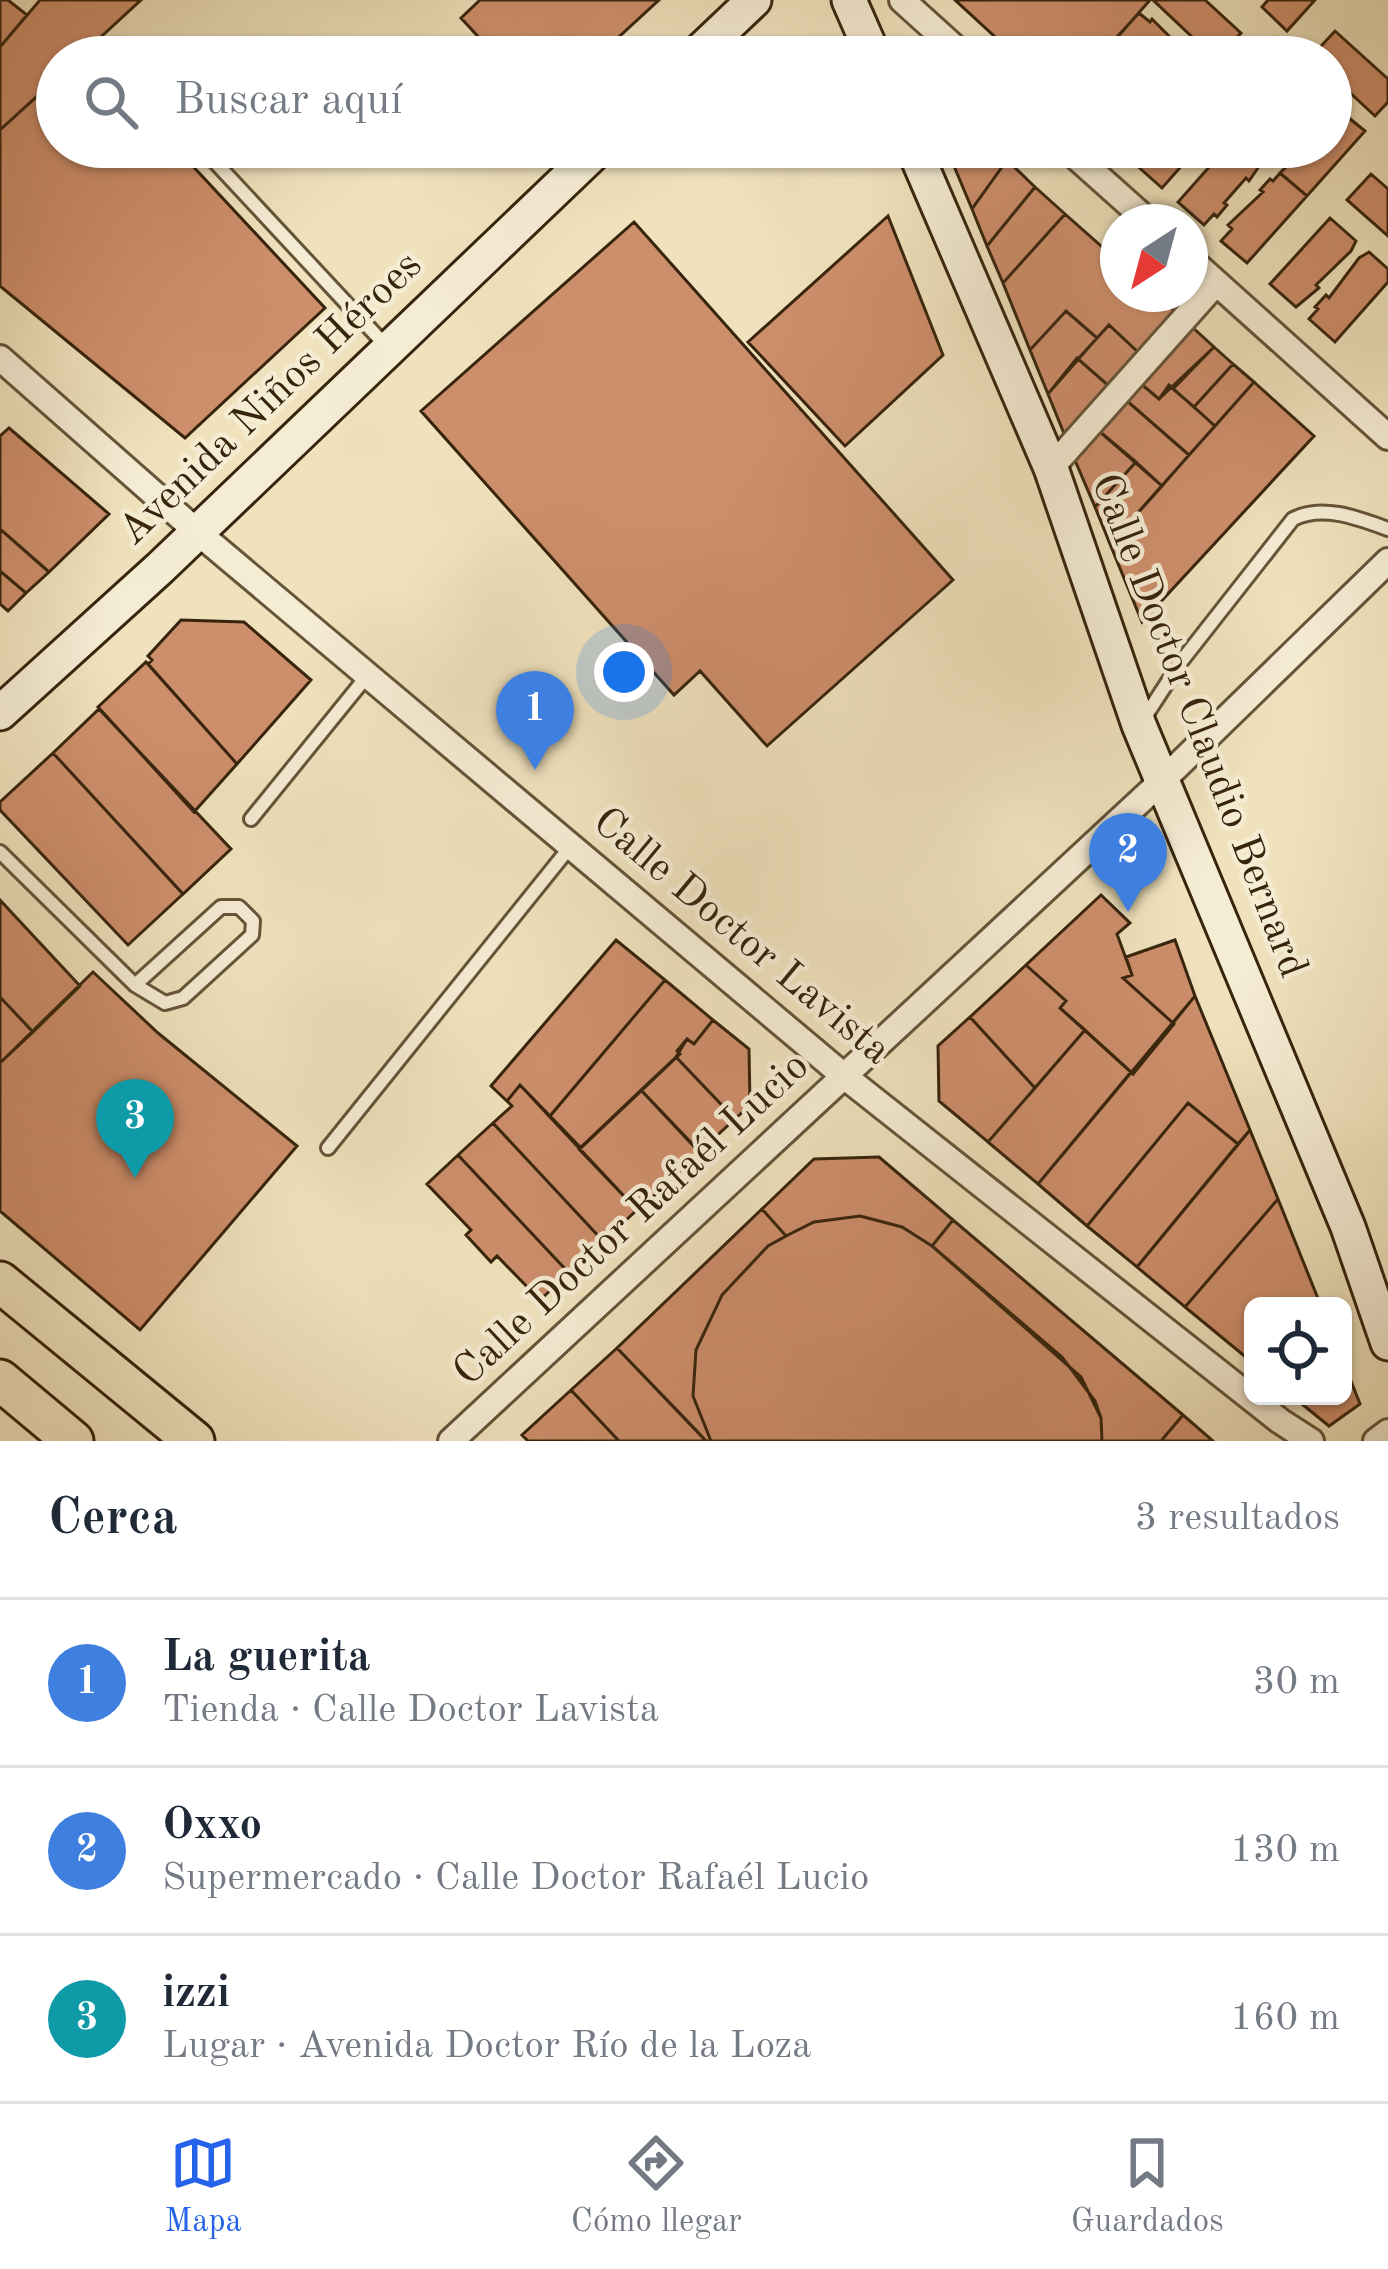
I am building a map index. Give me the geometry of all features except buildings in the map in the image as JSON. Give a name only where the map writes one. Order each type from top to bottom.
[{"type":"main road","points":[[0,1282],[194,1441]]},
{"type":"main road","points":[[0,1380],[64,1438]]},
{"type":"street","points":[[716,36],[754,0]]},
{"type":"street","points":[[849,0],[865,36]]},
{"type":"street","points":[[902,0],[942,36]]},
{"type":"street","name":"Avenida Niños Héroes","points":[[0,713],[578,168]]},
{"type":"street","name":"Calle Doctor Claudio Bernard","points":[[922,168],[1051,468],[1139,724],[1348,1227],[1388,1343]]},
{"type":"street","points":[[1089,168],[1129,204]]},
{"type":"street","points":[[1208,276],[1388,437]]},
{"type":"street","points":[[1051,468],[1216,283]]},
{"type":"street","name":"Calle Doctor Lavista","points":[[0,358],[197,532],[844,1076],[1287,1431],[1311,1441]]},
{"type":"street","name":"Calle Doctor Rafaél Lucio","points":[[451,1441],[1164,779],[1388,561]]},
{"type":"street","points":[[1376,1441],[1388,1432]]},
{"type":"lane","points":[[220,168],[388,349]]},
{"type":"lane","points":[[1139,724],[1180,663],[1293,519],[1310,510],[1388,529]]},
{"type":"lane","points":[[251,819],[368,675]]},
{"type":"lane","points":[[328,1148],[571,846]]},
{"type":"lane","points":[[0,852],[135,985],[157,999],[175,1002],[252,935],[253,922],[239,907],[221,908],[135,985]]},
{"type":"place","name":"La guerita","points":[[535,770]]},
{"type":"place","name":"Oxxo","points":[[1128,912]]},
{"type":"place","name":"izzi","points":[[135,1178]]}]
